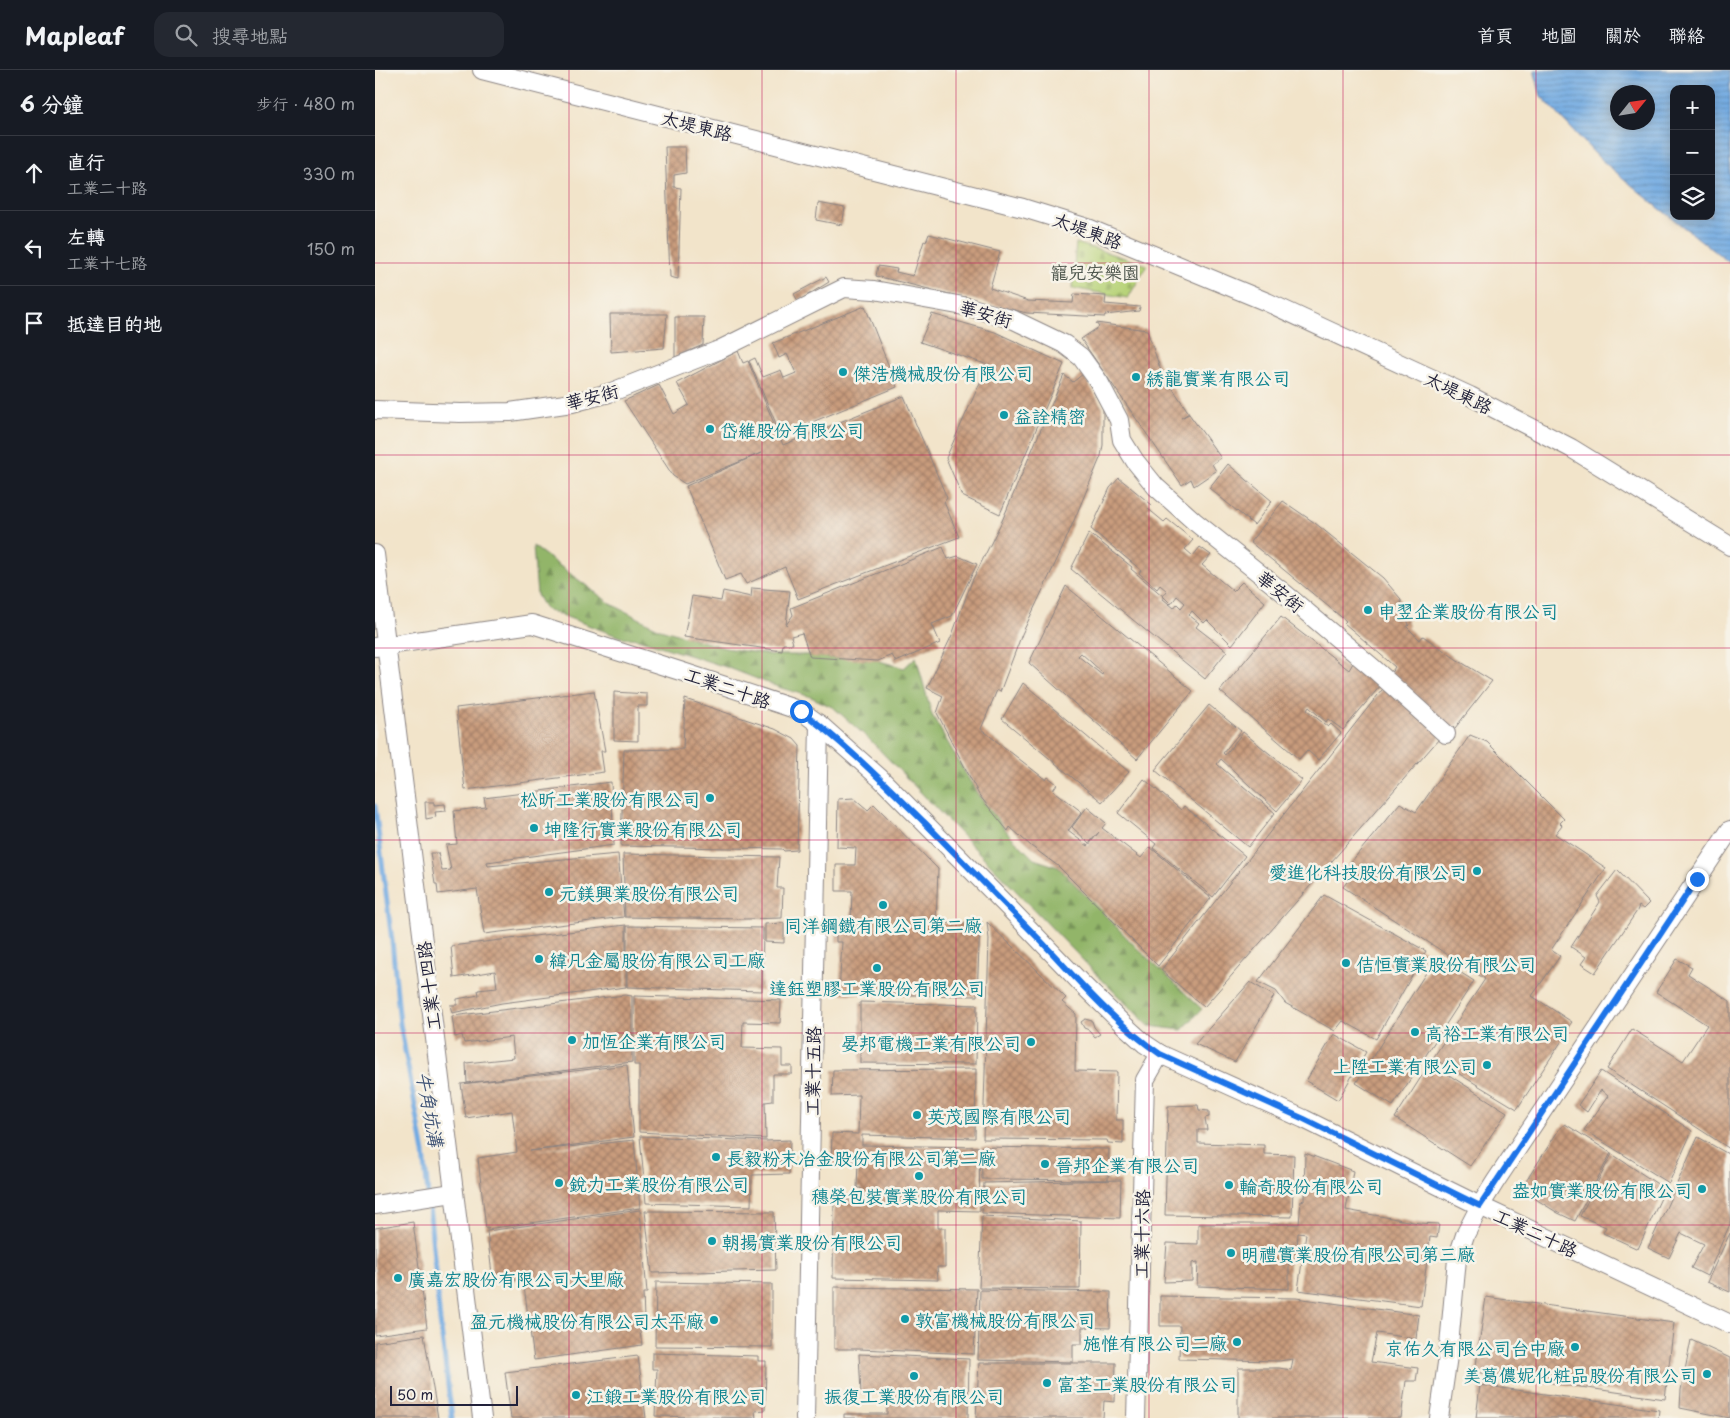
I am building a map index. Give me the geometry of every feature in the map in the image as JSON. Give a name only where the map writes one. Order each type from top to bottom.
[{"type":"street","name":"太堤東路","points":[[482,70],[1023,208],[1088,228],[1267,302],[1470,396],[1571,448],[1730,546]]},
{"type":"street","name":"華安街","points":[[375,410],[460,413],[510,412],[572,403],[609,394],[719,350],[844,288],[874,290],[969,307],[1014,320],[1065,344],[1081,357],[1099,382],[1119,420],[1122,440],[1135,461],[1157,487],[1194,521],[1373,668],[1446,734]]},
{"type":"street","name":"工業十四路","points":[[375,554],[380,646],[449,1194],[482,1418]]},
{"type":"street","name":"工業二十路","points":[[380,646],[532,624],[801,711],[819,724],[880,778],[1125,1026],[1145,1044],[1160,1054],[1304,1119],[1480,1206],[1730,1324]]},
{"type":"street","name":"工業十五路","points":[[805,1418],[819,724]]},
{"type":"street","points":[[1439,1418],[1448,1356],[1457,1259],[1465,1235],[1480,1206],[1730,830]]},
{"type":"street","name":"工業十六路","points":[[1136,1418],[1145,1080],[1160,1054]]},
{"type":"street","points":[[375,1205],[449,1194]]},
{"type":"green space","name":"寵兒安樂園","points":[[1076,243],[1147,265],[1128,298],[1072,288]]},
{"type":"green space","points":[[533,546],[611,604],[660,629],[725,648],[772,655],[809,655],[836,659],[858,655],[904,668],[916,657],[932,715],[978,795],[1008,833],[1034,859],[1058,867],[1138,949],[1202,1009],[1182,1030],[1149,1026],[869,739],[834,708],[811,697],[778,687],[729,668],[638,639],[620,637],[545,609],[537,595]]},
{"type":"water","points":[[1534,70],[1730,70],[1730,263],[1674,220],[1715,220],[1715,85],[1670,85],[1670,217],[1599,158],[1541,96]]},
{"type":"building","points":[[665,147],[685,147],[686,173],[674,175],[674,187],[681,188],[678,279],[670,277]]},
{"type":"building","points":[[818,203],[845,208],[842,225],[816,220]]},
{"type":"building","points":[[929,234],[1000,252],[990,288],[1028,301],[1073,303],[1074,294],[1106,296],[1105,304],[1140,307],[1139,311],[1105,315],[1105,317],[1027,313],[876,276],[878,266],[897,269],[896,272],[913,276],[924,241],[926,242]]},
{"type":"building","points":[[826,277],[829,282],[798,301],[794,294]]},
{"type":"building","name":"傑浩機械股份有限公司","points":[[865,306],[897,387],[781,435],[749,361],[755,358],[763,377],[781,370],[784,378],[796,373],[787,354],[779,358],[773,343]]},
{"type":"building","points":[[610,314],[667,314],[664,348],[611,352]]},
{"type":"building","name":"益詮精密","points":[[932,314],[995,332],[1064,364],[1000,514],[962,496],[946,458],[988,365],[920,342]]},
{"type":"building","points":[[675,317],[704,317],[703,345],[675,357]]},
{"type":"building","name":"綉龍實業有限公司","points":[[1096,323],[1147,330],[1161,371],[1189,413],[1181,418],[1189,414],[1221,458],[1212,464],[1216,471],[1194,486],[1191,479],[1182,485],[1081,339],[1099,327]]},
{"type":"building","points":[[738,351],[743,363],[748,361],[783,445],[904,396],[947,498],[944,502],[959,537],[798,599],[785,567],[746,584],[741,574],[725,580],[686,486],[761,453],[685,484],[673,476],[624,401],[659,385],[674,414],[689,405],[677,383]]},
{"type":"building","points":[[1083,374],[1103,408],[1103,445],[1101,456],[1062,549],[1022,634],[1000,692],[997,690],[981,729],[1046,780],[1048,777],[1057,784],[1053,790],[1082,812],[1068,831],[1088,846],[1099,832],[1089,843],[1072,827],[1087,807],[1106,823],[1102,828],[1141,858],[1150,847],[1211,898],[1158,966],[1058,866],[1031,846],[1010,827],[1008,831],[979,795],[937,713],[943,696],[927,688],[952,635],[972,581],[1002,521],[1064,375],[1073,382]]},
{"type":"building","points":[[1228,464],[1272,501],[1254,525],[1209,488]]},
{"type":"building","points":[[1119,478],[1152,505],[1148,509],[1164,522],[1167,519],[1193,540],[1185,549],[1193,556],[1200,547],[1211,555],[1202,565],[1233,591],[1242,582],[1265,602],[1232,645],[1207,620],[1204,623],[1192,611],[1189,615],[1199,623],[1196,627],[1227,651],[1205,679],[1071,569],[1089,533],[1132,567],[1131,569],[1163,596],[1167,591],[1160,585],[1157,589],[1139,573],[1141,570],[1091,529],[1110,488]],"holes":[[[1163,596],[1171,604],[1177,596],[1185,603],[1181,608],[1177,604],[1174,608],[1163,599]]]},
{"type":"building","points":[[1283,501],[1315,523],[1383,578],[1400,598],[1409,625],[1407,627],[1420,640],[1423,636],[1492,681],[1455,728],[1445,725],[1439,739],[1204,1007],[1161,970],[1393,676],[1390,674],[1395,667],[1344,623],[1346,621],[1250,542]]},
{"type":"building","points":[[943,547],[948,559],[958,556],[977,564],[952,616],[932,624],[940,643],[896,662],[892,655],[878,661],[810,657],[802,633],[791,636],[793,644],[783,644],[782,651],[684,637],[692,596],[721,601],[723,591],[751,597],[752,588],[790,591],[786,625],[793,615],[791,608]]},
{"type":"building","points":[[1066,586],[1193,691],[1137,759],[1029,663]],"holes":[[[1081,653],[1103,673],[1102,675],[1078,656]]]},
{"type":"building","points":[[1281,617],[1349,670],[1353,663],[1381,685],[1343,730],[1328,719],[1326,722],[1309,707],[1307,710],[1328,727],[1331,724],[1341,733],[1318,760],[1307,750],[1299,759],[1220,691]]},
{"type":"building","points":[[1023,683],[1129,772],[1102,802],[1002,719]]},
{"type":"building","points":[[594,691],[605,751],[601,751],[604,772],[465,790],[456,708]]},
{"type":"building","points":[[614,692],[647,694],[647,706],[638,706],[638,741],[614,740]]},
{"type":"building","name":"松昕工業股份有限公司","points":[[685,699],[775,729],[794,739],[800,746],[797,850],[621,846],[624,750],[683,749]]},
{"type":"building","points":[[1209,705],[1241,731],[1223,753],[1225,755],[1243,732],[1302,780],[1277,811],[1221,759],[1217,764],[1275,813],[1248,847],[1155,770]]},
{"type":"building","name":"愛進化科技股份有限公司","points":[[1470,735],[1487,742],[1564,819],[1555,834],[1606,868],[1551,950],[1560,956],[1532,996],[1572,1022],[1566,1030],[1567,1033],[1517,1109],[1433,1058],[1485,979],[1343,887],[1353,874],[1346,868],[1400,803],[1416,812]]},
{"type":"building","points":[[1144,779],[1181,810],[1184,806],[1245,856],[1213,897],[1153,848],[1156,844],[1118,813]]},
{"type":"building","points":[[611,782],[614,845],[487,862],[488,866],[618,854],[624,917],[484,934],[477,889],[438,894],[430,853],[438,853],[442,871],[451,870],[446,845],[457,844],[454,811],[486,807],[484,798]]},
{"type":"building","points":[[854,798],[868,810],[874,804],[938,869],[936,923],[980,923],[977,996],[839,994],[842,942],[836,942],[836,920],[851,920],[852,891],[836,891],[836,865],[855,865],[856,848],[837,847],[838,799]]},
{"type":"building","points":[[425,802],[434,802],[434,805],[445,804],[446,811],[435,812],[436,817],[426,819]]},
{"type":"building","points":[[623,854],[779,857],[777,888],[783,888],[782,918],[625,917]]},
{"type":"building","points":[[1617,870],[1649,903],[1643,909],[1639,906],[1595,973],[1581,964],[1586,957],[1571,947],[1600,902],[1597,896]]},
{"type":"building","name":"佶恒實業股份有限公司","points":[[1324,895],[1426,951],[1376,1039],[1343,1021],[1335,1031],[1285,1003],[1276,991],[1258,982]]},
{"type":"building","name":"晏邦電機工業有限公司","points":[[987,922],[1066,998],[1062,1002],[1076,1014],[1075,1071],[1117,1072],[1116,1120],[1123,1120],[1123,1144],[1108,1143],[1107,1140],[983,1139],[989,939]]},
{"type":"building","points":[[784,923],[784,943],[765,942],[765,924]]},
{"type":"building","name":"緯凡金屬股份有限公司工廠","points":[[626,925],[626,987],[502,1003],[452,1013],[450,1005],[457,1005],[457,999],[479,995],[478,990],[497,988],[495,971],[454,978],[451,946]]},
{"type":"building","points":[[627,926],[763,928],[762,991],[627,987]]},
{"type":"building","name":"高裕工業有限公司","points":[[1436,957],[1474,981],[1393,1106],[1356,1083]]},
{"type":"building","points":[[1677,959],[1692,967],[1688,974],[1730,1001],[1730,1149],[1607,1069],[1632,1029],[1683,1061],[1707,1025],[1656,992]]},
{"type":"building","points":[[1250,982],[1274,996],[1235,1062],[1195,1044]]},
{"type":"building","name":"加恆企業有限公司","points":[[625,995],[632,996],[632,1062],[467,1083],[466,1063],[514,1058],[512,1037],[464,1043],[462,1035],[455,1037],[452,1016]]},
{"type":"building","points":[[634,996],[781,1000],[780,1023],[743,1022],[742,1048],[782,1049],[782,1066],[792,1066],[792,1074],[773,1074],[773,1101],[765,1102],[766,1139],[639,1132],[639,1065],[634,1065]]},
{"type":"building","points":[[860,1002],[977,1005],[976,1064],[860,1063]]},
{"type":"building","points":[[1085,1019],[1092,1021],[1100,1034],[1095,1037],[1089,1030],[1084,1028],[1081,1022]]},
{"type":"building","points":[[1334,1034],[1366,1052],[1338,1100],[1306,1081]]},
{"type":"building","points":[[1430,1063],[1507,1112],[1470,1166],[1395,1118]]},
{"type":"building","points":[[627,1065],[634,1137],[530,1151],[634,1140],[640,1208],[486,1229],[478,1158],[517,1152],[512,1111],[466,1118],[461,1084]]},
{"type":"building","points":[[976,1069],[975,1138],[862,1135],[862,1145],[979,1147],[980,1211],[938,1210],[938,1228],[945,1228],[945,1267],[937,1267],[938,1280],[833,1278],[834,1201],[861,1199],[861,1188],[857,1188],[858,1161],[839,1161],[838,1165],[831,1165],[832,1133],[858,1134],[859,1095],[832,1096],[833,1070]]},
{"type":"building","points":[[1601,1071],[1692,1131],[1669,1183],[1584,1130],[1608,1096],[1601,1090],[1587,1112],[1578,1105]]},
{"type":"building","name":"輪奇股份有限公司","points":[[1198,1105],[1199,1110],[1209,1111],[1209,1117],[1205,1118],[1207,1130],[1198,1130],[1198,1143],[1264,1145],[1264,1154],[1294,1155],[1292,1217],[1165,1215],[1168,1106]]},
{"type":"building","points":[[1565,1124],[1611,1153],[1575,1221],[1534,1198],[1523,1186],[1560,1128]]},
{"type":"building","name":"長毅粉末冶金股份有限公司第二廠","points":[[640,1136],[766,1141],[790,1140],[789,1174],[752,1175],[751,1206],[646,1203]]},
{"type":"building","name":"盎如實業股份有限公司","points":[[1698,1137],[1730,1155],[1730,1224],[1707,1276],[1691,1268],[1704,1244],[1681,1233],[1669,1258],[1648,1248]]},
{"type":"building","name":"晉邦企業有限公司","points":[[981,1147],[1109,1149],[1108,1180],[982,1179]]},
{"type":"building","points":[[1305,1153],[1353,1171],[1346,1210],[1419,1223],[1439,1224],[1437,1238],[1430,1237],[1421,1306],[1298,1290],[1306,1234],[1298,1233],[1296,1261],[1289,1262],[1289,1289],[1197,1286],[1198,1262],[1192,1263],[1192,1281],[1164,1282],[1167,1243],[1198,1244],[1198,1224],[1299,1224],[1301,1201],[1304,1200]]},
{"type":"building","points":[[1612,1154],[1665,1189],[1638,1249],[1603,1233],[1606,1227],[1580,1216]]},
{"type":"building","points":[[1121,1180],[1120,1218],[982,1213],[984,1183]]},
{"type":"building","points":[[640,1210],[647,1293],[643,1293],[644,1319],[638,1319],[642,1345],[534,1360],[523,1279],[493,1283],[487,1231]]},
{"type":"building","name":"朝揚實業股份有限公司","points":[[645,1211],[774,1212],[776,1270],[652,1273]]},
{"type":"building","points":[[982,1216],[1081,1221],[1080,1289],[979,1288]]},
{"type":"building","name":"廣嘉宏股份有限公司大里廠","points":[[413,1222],[427,1328],[375,1335],[375,1228]]},
{"type":"building","points":[[1730,1233],[1730,1292],[1707,1282]]},
{"type":"building","name":"盈元機械股份有限公司太平廠","points":[[656,1282],[772,1284],[772,1347],[655,1346]]},
{"type":"building","name":"敦富機械股份有限公司","points":[[834,1287],[977,1289],[974,1354],[834,1349]]},
{"type":"building","points":[[980,1290],[1111,1292],[1110,1328],[1082,1327],[1082,1344],[1073,1344],[1073,1362],[978,1360]]},
{"type":"building","points":[[1160,1296],[1296,1298],[1419,1315],[1416,1339],[1377,1333],[1371,1362],[1418,1368],[1416,1381],[1406,1381],[1401,1418],[1238,1418],[1238,1368],[1279,1368],[1291,1370],[1293,1359],[1279,1361],[1179,1359],[1180,1326],[1160,1326]]},
{"type":"building","name":"京佑久有限公司台中廠","points":[[1486,1297],[1674,1323],[1665,1399],[1475,1372]]},
{"type":"building","points":[[424,1335],[438,1418],[375,1418],[375,1342]]},
{"type":"building","name":"美葛儂妮化粧品股份有限公司","points":[[1691,1340],[1730,1358],[1730,1418],[1680,1408],[1681,1390]]},
{"type":"building","points":[[652,1353],[758,1356],[758,1361],[766,1361],[765,1410],[755,1411],[756,1418],[655,1416],[657,1369],[652,1369]]},
{"type":"building","name":"振復工業股份有限公司","points":[[859,1354],[969,1359],[968,1418],[844,1418],[844,1414],[887,1414],[887,1394],[861,1394]]},
{"type":"building","name":"江鍛工業股份有限公司","points":[[638,1356],[646,1418],[511,1418],[505,1372]]},
{"type":"building","name":"富荃工業股份有限公司","points":[[979,1363],[1116,1363],[1115,1402],[1104,1401],[1103,1418],[976,1418]]},
{"type":"building","points":[[1480,1385],[1659,1410],[1658,1418],[1476,1418]]},
{"type":"waterway","name":"牛角坑溝","points":[[375,806],[392,941],[400,1024],[424,1153],[440,1321],[452,1418]]},
{"type":"place","name":"傑浩機械股份有限公司","points":[[843,372]]},
{"type":"place","name":"綉龍實業有限公司","points":[[1136,377]]},
{"type":"place","name":"益詮精密","points":[[1004,415]]},
{"type":"place","name":"岱維股份有限公司","points":[[710,429]]},
{"type":"place","name":"申翌企業股份有限公司","points":[[1368,610]]},
{"type":"place","name":"松昕工業股份有限公司","points":[[710,798]]},
{"type":"place","name":"坤隆行實業股份有限公司","points":[[534,828]]},
{"type":"place","name":"愛進化科技股份有限公司","points":[[1477,871]]},
{"type":"place","name":"元鎂興業股份有限公司","points":[[549,892]]},
{"type":"place","name":"同洋鋼鐵有限公司第二廠","points":[[883,905]]},
{"type":"place","name":"緯凡金屬股份有限公司工廠","points":[[539,959]]},
{"type":"place","name":"佶恒實業股份有限公司","points":[[1346,963]]},
{"type":"place","name":"達鈺塑膠工業股份有限公司","points":[[877,968]]},
{"type":"place","name":"高裕工業有限公司","points":[[1415,1032]]},
{"type":"place","name":"加恆企業有限公司","points":[[572,1040]]},
{"type":"place","name":"晏邦電機工業有限公司","points":[[1031,1042]]},
{"type":"place","name":"上陞工業有限公司","points":[[1487,1065]]},
{"type":"place","name":"英茂國際有限公司","points":[[917,1115]]},
{"type":"place","name":"長毅粉末冶金股份有限公司第二廠","points":[[716,1157]]},
{"type":"place","name":"晉邦企業有限公司","points":[[1045,1164]]},
{"type":"place","name":"穗榮包裝實業股份有限公司","points":[[919,1176]]},
{"type":"place","name":"銳力工業股份有限公司","points":[[559,1183]]},
{"type":"place","name":"輪奇股份有限公司","points":[[1229,1185]]},
{"type":"place","name":"盎如實業股份有限公司","points":[[1702,1189]]},
{"type":"place","name":"朝揚實業股份有限公司","points":[[712,1241]]},
{"type":"place","name":"明禮實業股份有限公司第三廠","points":[[1231,1253]]},
{"type":"place","name":"廣嘉宏股份有限公司大里廠","points":[[398,1278]]},
{"type":"place","name":"敦富機械股份有限公司","points":[[905,1319]]},
{"type":"place","name":"盈元機械股份有限公司太平廠","points":[[714,1320]]},
{"type":"place","name":"施惟有限公司二廠","points":[[1237,1342]]},
{"type":"place","name":"京佑久有限公司台中廠","points":[[1575,1347]]},
{"type":"place","name":"美葛儂妮化粧品股份有限公司","points":[[1707,1374]]},
{"type":"place","name":"振復工業股份有限公司","points":[[914,1376]]},
{"type":"place","name":"富荃工業股份有限公司","points":[[1047,1383]]},
{"type":"place","name":"江鍛工業股份有限公司","points":[[576,1395]]},
{"type":"route","points":[[801,711],[819,724],[880,778],[1008,906],[1083,985],[1145,1044],[1160,1054],[1304,1119],[1480,1206],[1697,879]]}]
